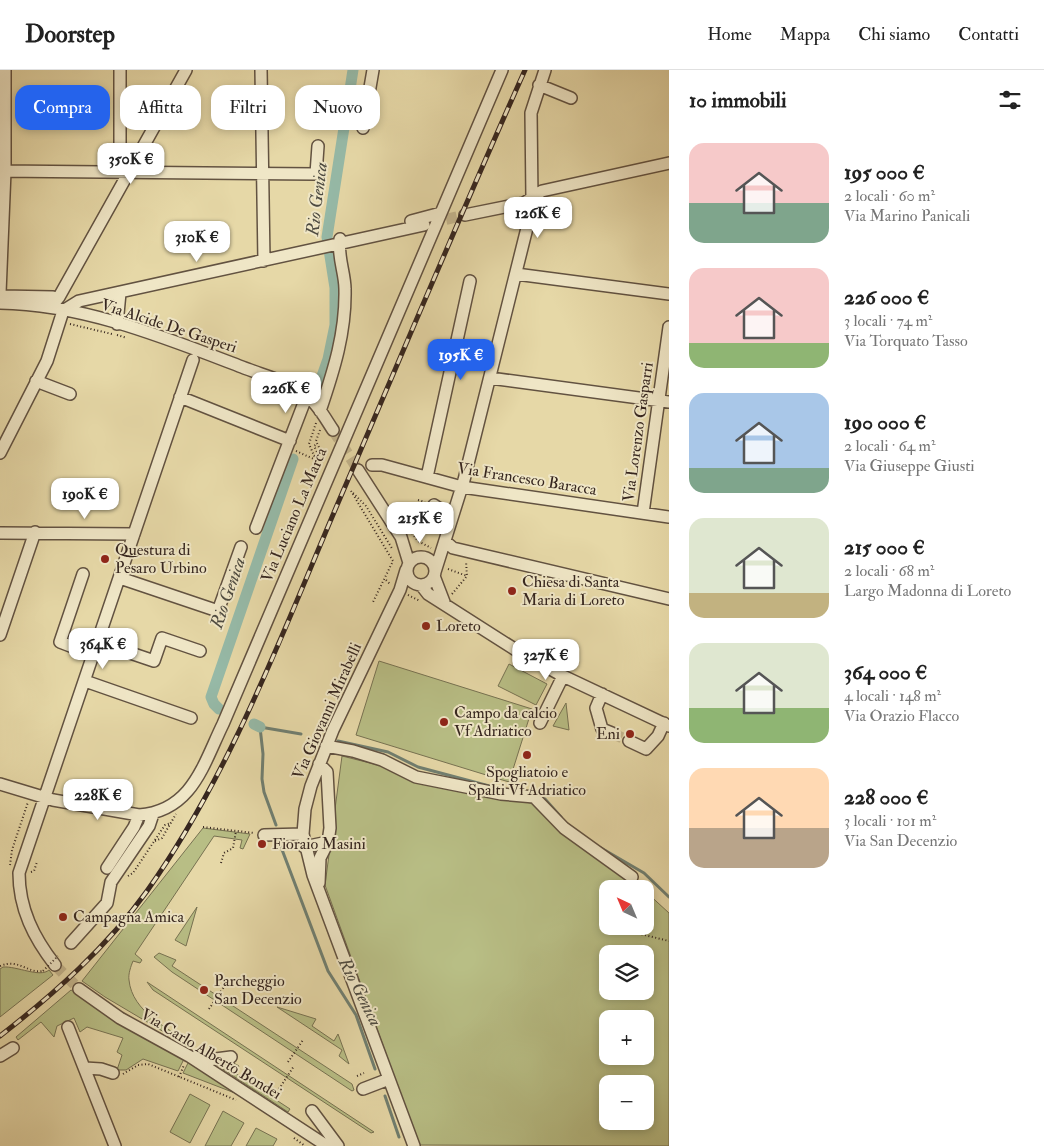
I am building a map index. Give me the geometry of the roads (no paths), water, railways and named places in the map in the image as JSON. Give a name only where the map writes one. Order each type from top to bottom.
[{"type":"street","points":[[5,70],[0,295],[59,297],[79,301],[264,262],[424,224]]},
{"type":"street","points":[[120,70],[120,151],[122,157],[132,167]]},
{"type":"street","points":[[0,303],[49,304],[59,297],[186,70]]},
{"type":"street","points":[[261,70],[264,262]]},
{"type":"street","points":[[370,85],[373,70]]},
{"type":"street","name":"Via Luciano La Marca","points":[[153,814],[181,800],[196,779],[227,715],[502,70]]},
{"type":"street","points":[[400,590],[430,581],[446,542],[462,487],[516,274],[532,199],[531,113],[545,70]]},
{"type":"street","points":[[539,85],[571,98]]},
{"type":"street","points":[[3,171],[132,167],[263,175],[316,174],[318,146]]},
{"type":"street","points":[[465,215],[524,203],[542,191],[669,163]]},
{"type":"street","points":[[391,226],[441,213]]},
{"type":"street","points":[[318,416],[337,362],[344,326],[345,287],[340,244]]},
{"type":"street","points":[[516,274],[669,294]]},
{"type":"street","points":[[427,477],[470,280]]},
{"type":"street","points":[[117,324],[120,293]]},
{"type":"street","points":[[0,453],[6,427],[47,361],[62,317],[79,301]]},
{"type":"street","name":"Via Alcide De Gasperi","points":[[28,305],[62,317],[117,324],[199,351],[307,395],[318,416],[333,430]]},
{"type":"street","name":"Via Lorenzo Gasparri","points":[[642,513],[664,402],[669,326]]},
{"type":"street","points":[[56,961],[32,930],[19,888],[22,862],[46,798],[193,360]]},
{"type":"street","points":[[490,378],[664,402]]},
{"type":"street","points":[[36,381],[70,394]]},
{"type":"street","points":[[256,528],[307,395]]},
{"type":"street","points":[[180,397],[290,441]]},
{"type":"street","name":"Via Francesco Baracca","points":[[377,465],[462,487],[669,517]]},
{"type":"street","points":[[358,470],[401,537],[410,580],[420,585],[428,594],[447,599]]},
{"type":"street","points":[[434,505],[452,517]]},
{"type":"street","points":[[0,635],[35,532]]},
{"type":"street","points":[[0,533],[134,534]]},
{"type":"street","points":[[446,542],[453,548],[669,599]]},
{"type":"street","points":[[120,578],[218,611],[241,546]]},
{"type":"street","points":[[408,566],[417,557],[426,558],[433,563],[434,574],[447,599],[497,640],[563,676],[666,724],[646,749],[629,741]]},
{"type":"street","name":"Via Giovanni Mirabelli","points":[[408,566],[400,590],[318,764],[305,809],[303,834],[304,847],[318,890],[414,1146]]},
{"type":"street","points":[[83,574],[60,642],[94,655]]},
{"type":"street","points":[[98,642],[154,661],[162,638],[200,651]]},
{"type":"street","points":[[540,723],[563,676]]},
{"type":"street","points":[[85,682],[191,718]]},
{"type":"street","points":[[602,694],[596,708],[602,729],[612,733]]},
{"type":"street","points":[[326,746],[382,760],[416,777],[502,794],[534,797],[564,828],[632,877]]},
{"type":"street","points":[[318,764],[327,772],[330,828],[328,842],[320,858],[318,890]]},
{"type":"street","points":[[0,784],[46,798],[139,815],[153,814],[149,826],[113,870]]},
{"type":"street","points":[[71,943],[107,903],[113,870],[139,815]]},
{"type":"street","points":[[264,834],[303,834]]},
{"type":"street","points":[[304,847],[328,842]]},
{"type":"street","name":"Via Carlo Alberto Bondei","points":[[79,989],[120,1018],[327,1146]]},
{"type":"street","points":[[68,1027],[115,1146]]},
{"type":"street","points":[[0,1056],[13,1048]]},
{"type":"street","points":[[187,1059],[208,1060],[231,1057]]},
{"type":"street","points":[[85,1068],[101,1069],[113,1073]]},
{"type":"street","points":[[363,1089],[389,1079]]},
{"type":"street","points":[[312,1110],[338,1146]]},
{"type":"street","name":"Via Giovanni Mirabelli","points":[[408,1131],[410,1146]]},
{"type":"waterway","name":"Rio Genica","points":[[317,390],[328,359],[335,325],[335,288],[327,237],[353,70]]},
{"type":"waterway","name":"Rio Genica","points":[[219,709],[211,697],[293,459]]},
{"type":"waterway","name":"Rio Genica","points":[[254,724],[260,727]]},
{"type":"waterway","name":"Rio Genica","points":[[276,825],[264,792],[260,727],[301,734]]},
{"type":"waterway","points":[[338,741],[388,752],[418,767],[493,787]]},
{"type":"waterway","points":[[540,798],[545,799],[561,817]]},
{"type":"waterway","name":"Rio Genica","points":[[281,847],[328,971],[356,1015],[375,1069]]},
{"type":"waterway","points":[[601,848],[644,873],[669,897]]},
{"type":"waterway","name":"Rio Genica","points":[[385,1096],[399,1137]]},
{"type":"tunnel","points":[[430,223],[465,215]]},
{"type":"tunnel","points":[[333,430],[358,470]]},
{"type":"tunnel","points":[[612,733],[629,741]]},
{"type":"tunnel","points":[[55,965],[79,989]]},
{"type":"railway","points":[[0,1036],[79,969],[115,931],[147,891],[205,798],[277,649],[432,283],[525,70]]},
{"type":"place","name":"Questura di Pesaro Urbino","points":[[105,559]]},
{"type":"place","name":"Chiesa di Santa Maria di Loreto","points":[[512,591]]},
{"type":"place","name":"Loreto","points":[[426,626]]},
{"type":"place","name":"Campo da calcio Vf Adriatico","points":[[444,722]]},
{"type":"place","name":"Eni","points":[[630,734]]},
{"type":"place","name":"Spogliatoio e Spalti Vf Adriatico","points":[[527,755]]},
{"type":"place","name":"Fioraio Masini","points":[[262,844]]},
{"type":"place","name":"Campagna Amica","points":[[63,917]]},
{"type":"place","name":"Parcheggio San Decenzio","points":[[204,990]]}]
